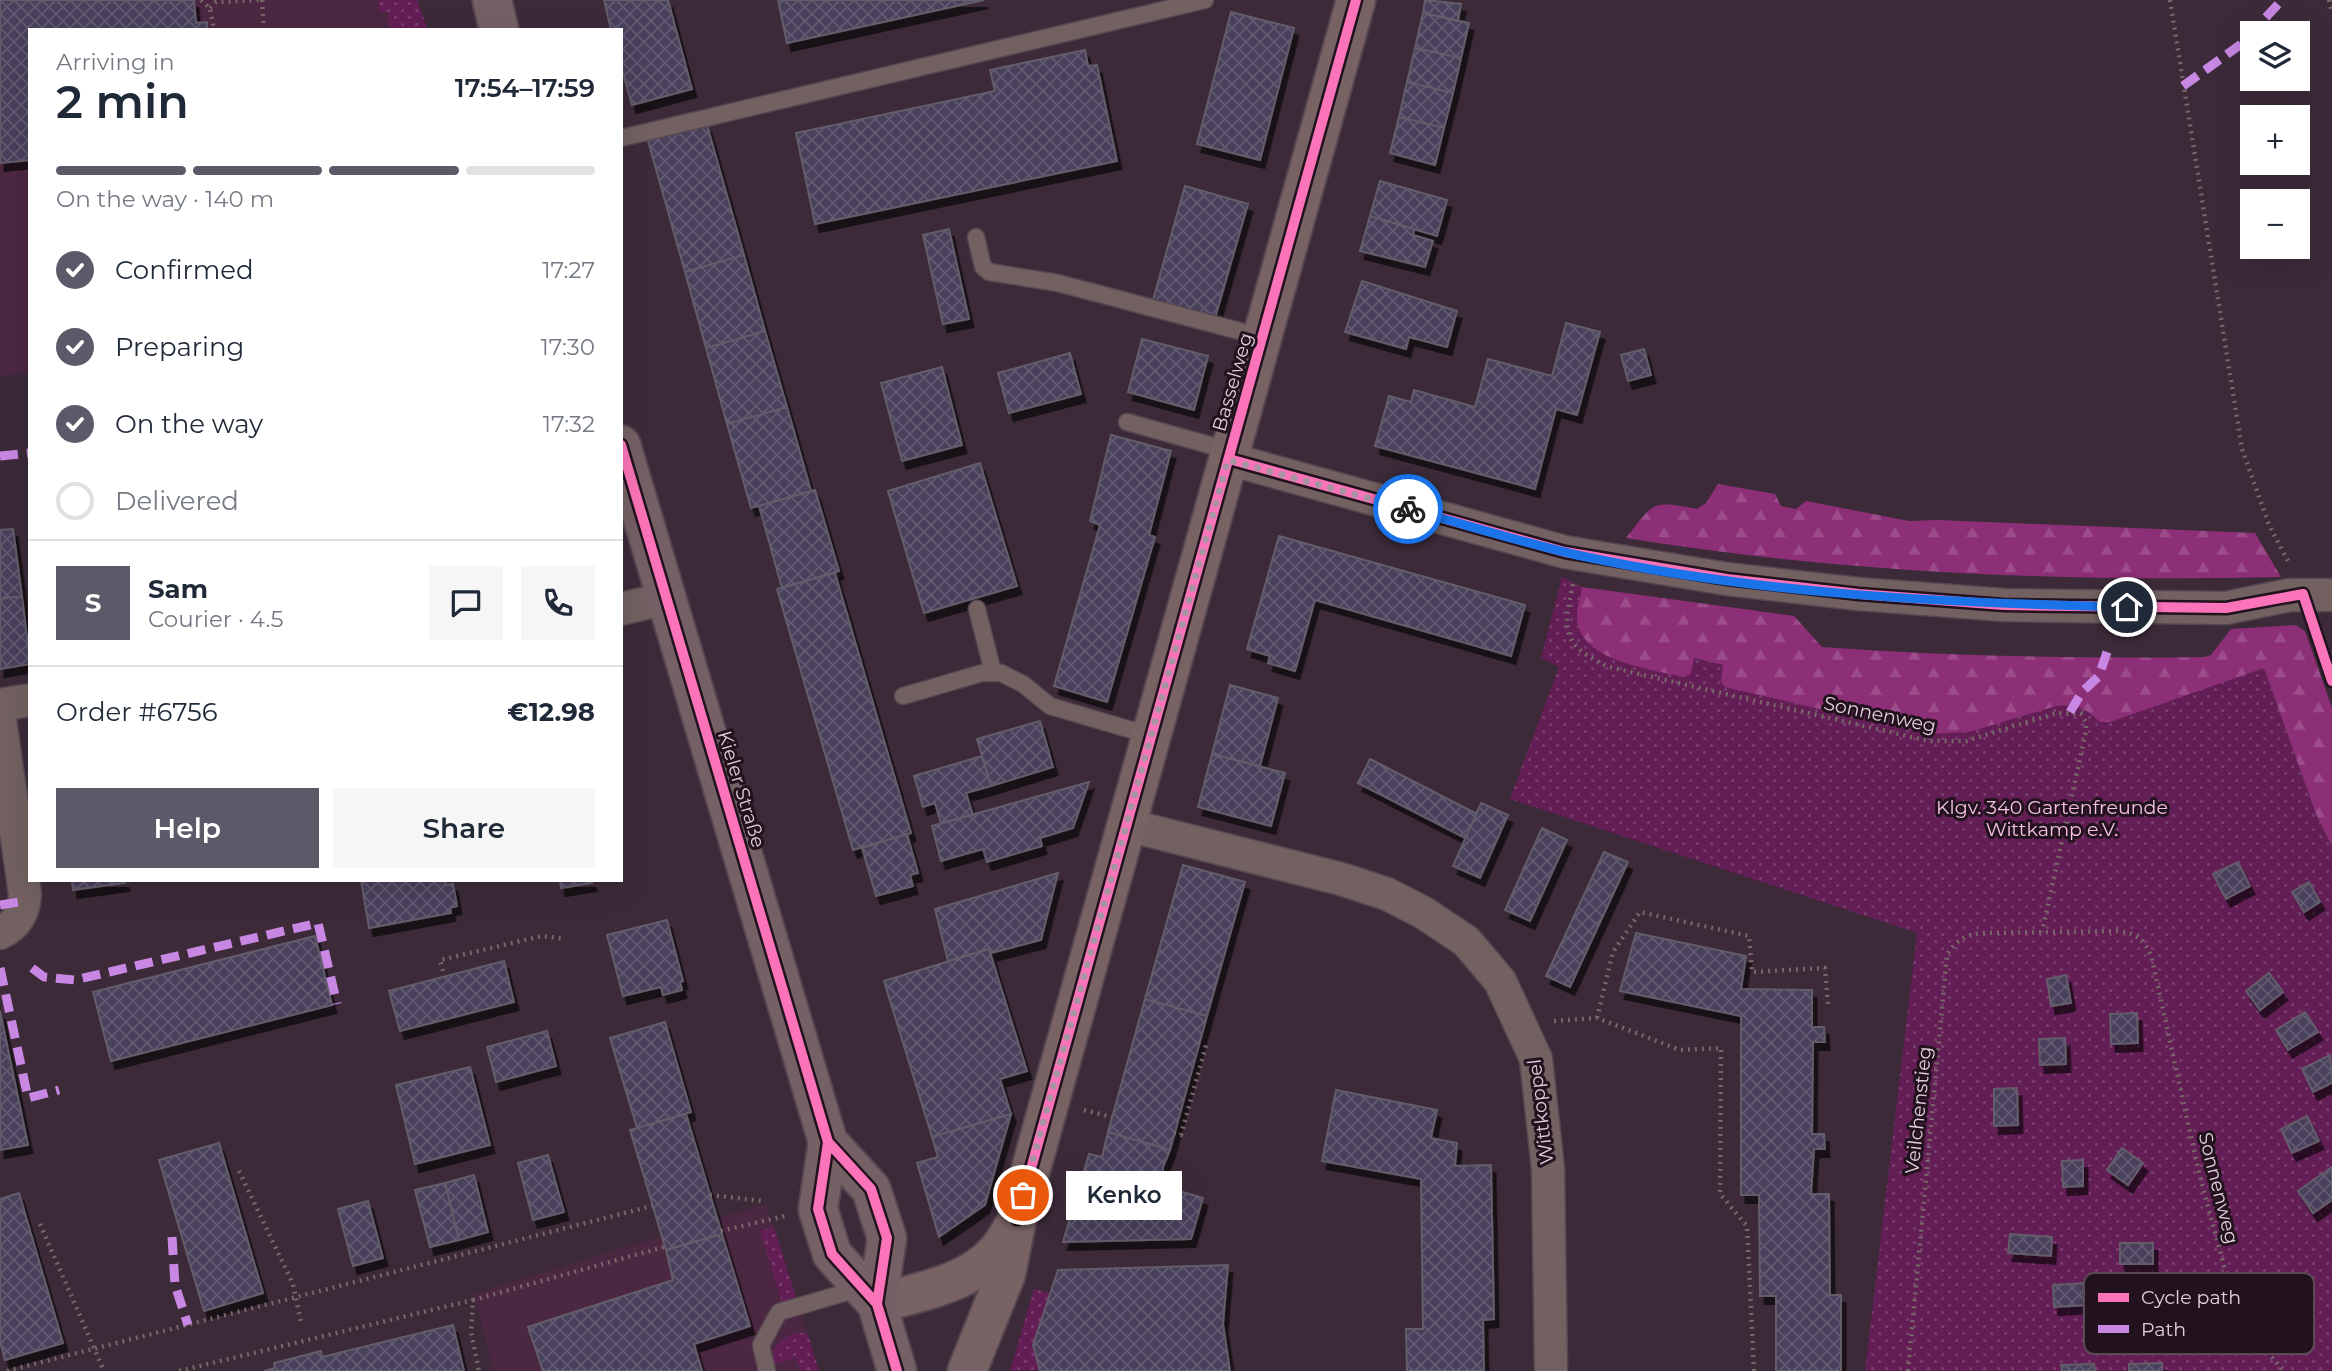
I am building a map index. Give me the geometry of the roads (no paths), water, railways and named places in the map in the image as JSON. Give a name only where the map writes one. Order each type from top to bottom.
[{"type":"main road","points":[[492,0],[499,28]]},
{"type":"main road","name":"Kieler Straße","points":[[623,452],[828,1142],[818,1209],[832,1254],[869,1296],[897,1371]]},
{"type":"main road","name":"Kieler Straße","points":[[828,1142],[871,1189],[887,1238],[869,1296]]},
{"type":"street","name":"Basselweg","points":[[967,1371],[1006,1275],[1017,1219],[1263,337],[1352,1]]},
{"type":"street","points":[[1230,455],[1580,555],[1727,579],[1858,594],[2004,605],[2226,608],[2290,595],[2332,595]]},
{"type":"street","points":[[623,609],[667,598]]},
{"type":"street","points":[[0,705],[28,700]]},
{"type":"street","points":[[0,720],[25,894],[23,909],[17,922],[0,933]]},
{"type":"street","name":"Wittkoppel","points":[[1127,825],[1341,879],[1387,894],[1424,913],[1466,941],[1500,981],[1522,1023],[1536,1059],[1548,1169],[1550,1371]]},
{"type":"street","name":"Basselweg","points":[[869,1296],[945,1284],[978,1270],[999,1251],[1017,1219]]},
{"type":"lane","points":[[623,138],[1205,0]]},
{"type":"lane","points":[[976,237],[983,267],[989,272],[1058,283],[1263,337]]},
{"type":"lane","points":[[1127,422],[1230,455]]},
{"type":"lane","points":[[977,610],[993,672]]},
{"type":"lane","points":[[903,696],[993,672],[1011,676],[1050,706],[1152,736]]},
{"type":"lane","points":[[768,1371],[761,1345],[779,1312],[869,1296]]},
{"type":"place","name":"Kenko","points":[[1023,1195]]},
{"type":"park label","name":"Klgv. 340 Gartenfreunde Wittkamp e.V.","points":[[2052,818]]}]
